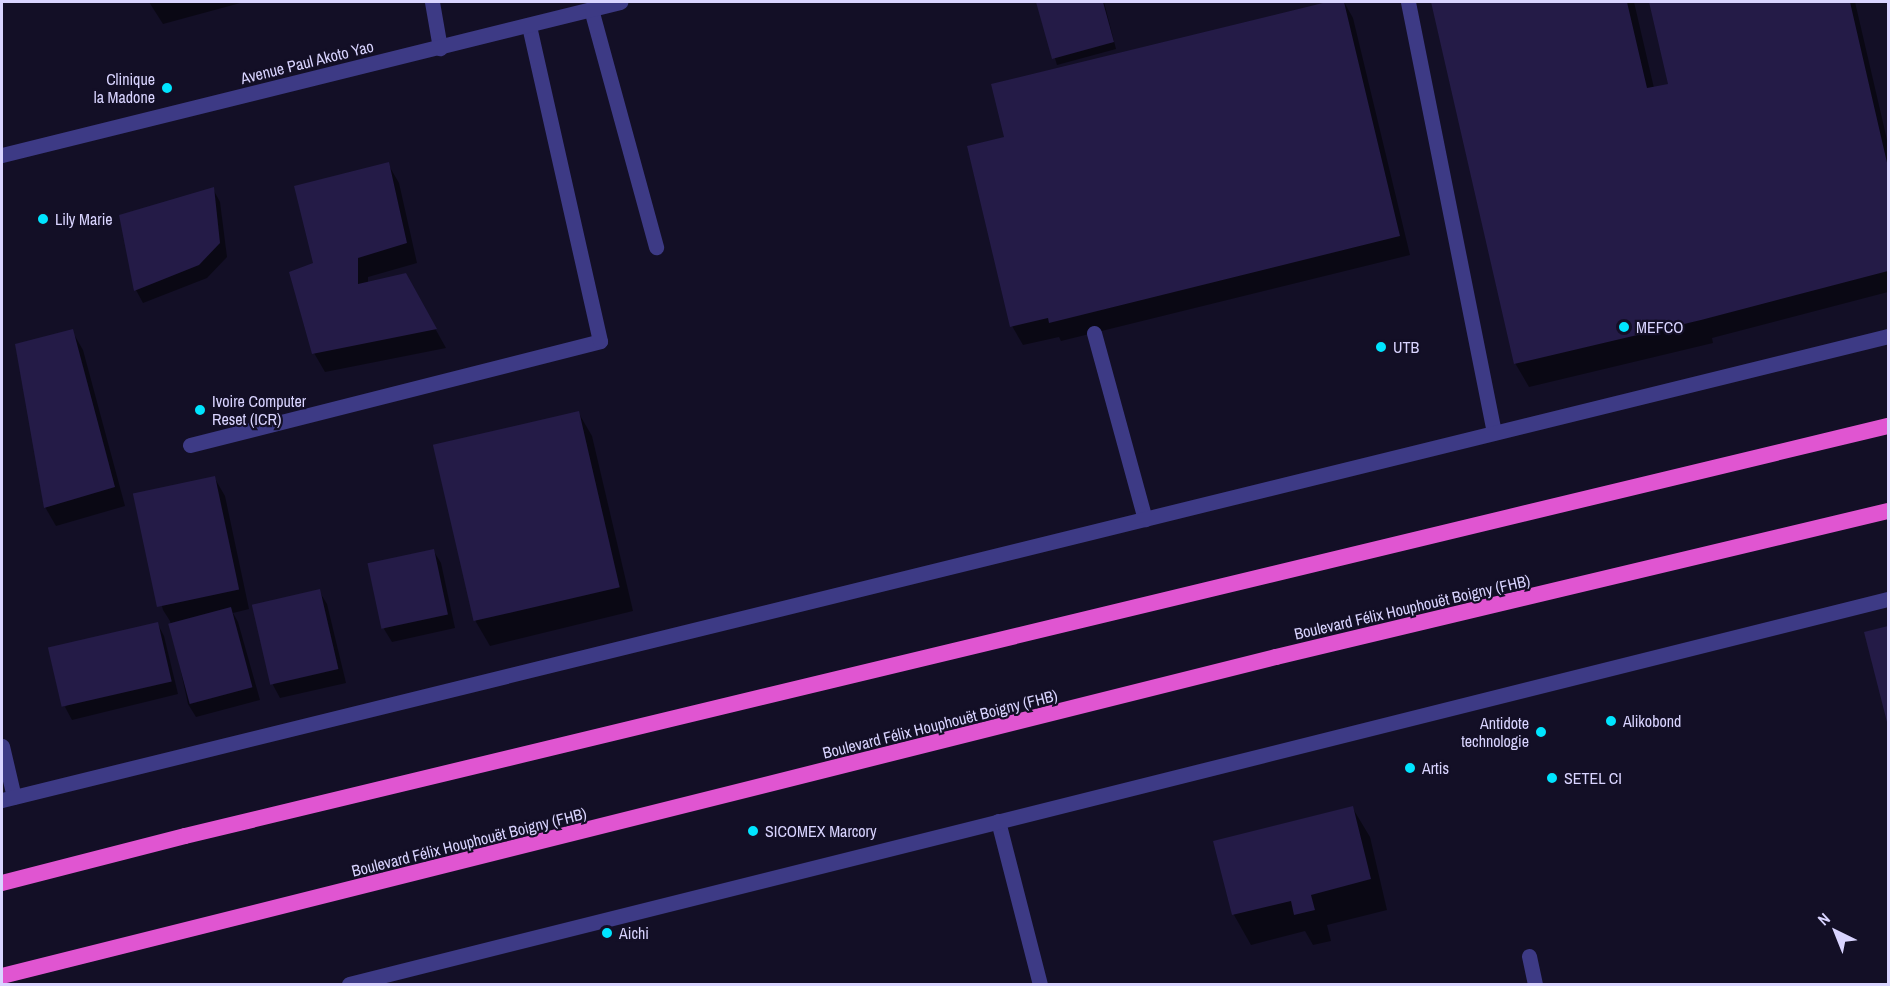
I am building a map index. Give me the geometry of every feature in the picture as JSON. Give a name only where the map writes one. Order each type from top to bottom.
[{"type":"highway","points":[[2,883],[185,836],[1888,426]]},
{"type":"highway","name":"Boulevard Félix Houphouët Boigny (FHB)","points":[[2,976],[1276,657],[1888,511]]},
{"type":"street","points":[[432,2],[440,48]]},
{"type":"street","name":"Avenue Paul Akoto Yao","points":[[2,155],[620,2]]},
{"type":"street","points":[[1408,2],[1494,432]]},
{"type":"street","points":[[591,9],[656,247]]},
{"type":"street","points":[[190,445],[600,341],[529,25]]},
{"type":"street","points":[[1095,333],[1145,519]]},
{"type":"street","points":[[2,746],[8,798],[1888,336]]},
{"type":"street","points":[[349,984],[1888,599]]},
{"type":"street","points":[[998,821],[1040,984]]},
{"type":"street","points":[[1529,956],[1535,984]]},
{"type":"building","points":[[1036,2],[1103,2],[1114,42],[1052,59]]},
{"type":"building","points":[[1327,2],[1344,2],[1400,236],[1049,323],[1048,318],[1010,327],[967,146],[1004,137],[991,84]]},
{"type":"building","points":[[1431,2],[1627,2],[1647,88],[1668,84],[1649,2],[1850,2],[1888,167],[1888,271],[1701,320],[1514,364]]},
{"type":"building","points":[[389,162],[407,243],[358,258],[358,284],[406,273],[437,329],[312,354],[289,272],[313,263],[294,186]]},
{"type":"building","points":[[214,187],[220,243],[199,265],[134,291],[119,215]]},
{"type":"building","points":[[73,329],[115,487],[44,508],[15,344]]},
{"type":"building","points":[[579,411],[620,587],[474,621],[433,445]]},
{"type":"building","points":[[215,476],[239,589],[157,607],[133,493]]},
{"type":"building","points":[[434,549],[448,615],[381,629],[367,563]]},
{"type":"building","points":[[320,589],[338,669],[270,685],[252,605]]},
{"type":"building","points":[[231,607],[252,687],[190,704],[168,624]]},
{"type":"building","points":[[158,622],[172,681],[62,707],[48,647]]},
{"type":"building","points":[[1888,626],[1888,726],[1864,632]]},
{"type":"building","points":[[1353,806],[1371,879],[1311,895],[1315,910],[1294,915],[1291,901],[1232,915],[1213,841]]},
{"type":"place","name":"Clinique la Madone","points":[[167,88]]},
{"type":"place","name":"Lily Marie","points":[[43,219]]},
{"type":"place","name":"MEFCO","points":[[1624,327]]},
{"type":"place","name":"UTB","points":[[1381,347]]},
{"type":"place","name":"Ivoire Computer Reset (ICR)","points":[[200,410]]},
{"type":"place","name":"Alikobond","points":[[1611,721]]},
{"type":"place","name":"Antidote technologie","points":[[1541,732]]},
{"type":"place","name":"Artis","points":[[1410,768]]},
{"type":"place","name":"SETEL CI","points":[[1552,778]]},
{"type":"place","name":"SICOMEX Marcory","points":[[753,831]]},
{"type":"place","name":"Aichi","points":[[607,933]]}]
